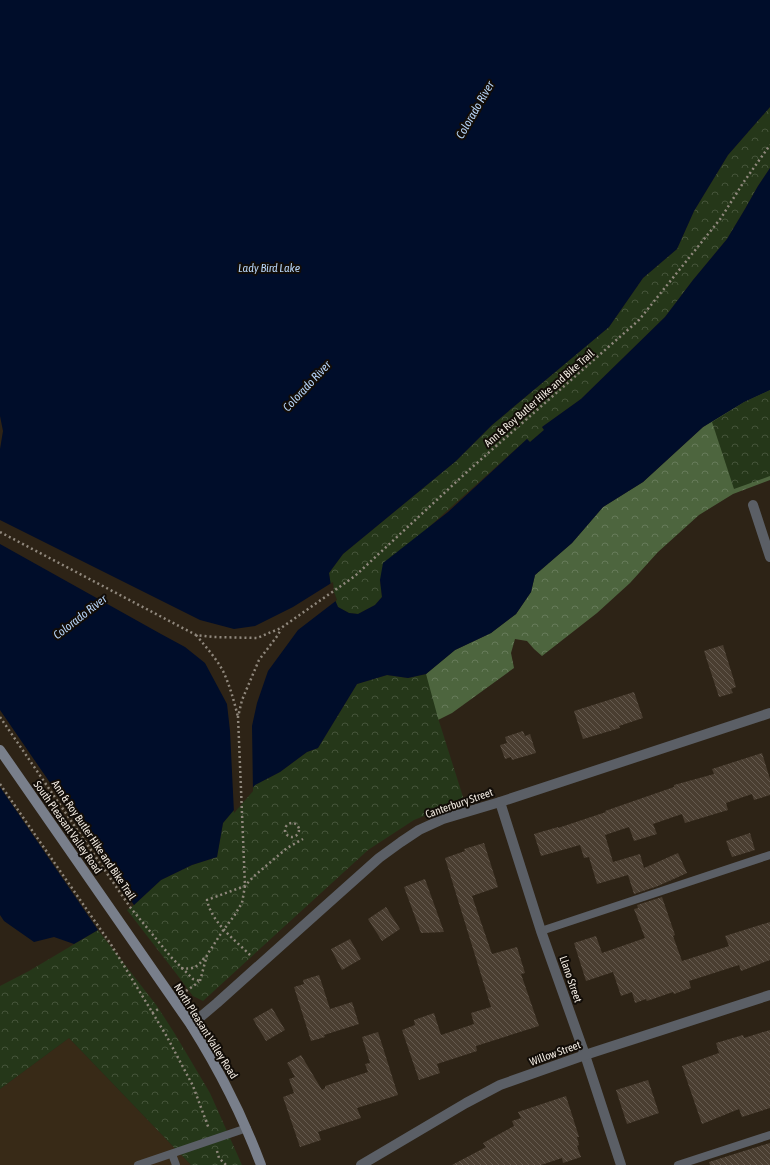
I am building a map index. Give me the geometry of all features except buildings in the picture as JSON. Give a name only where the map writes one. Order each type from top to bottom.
[{"type":"main road","name":"South Pleasant Valley Road","points":[[0,750],[116,917]]},
{"type":"main road","name":"North Pleasant Valley Road","points":[[116,917],[191,1025],[224,1080],[247,1128],[261,1165]]},
{"type":"street","points":[[753,505],[770,557]]},
{"type":"street","name":"Canterbury Street","points":[[191,1025],[379,858],[419,830],[443,819],[500,802],[770,713]]},
{"type":"street","name":"Llano Street","points":[[500,802],[541,930],[585,1054],[621,1165]]},
{"type":"street","name":"Willow Street","points":[[361,1165],[466,1103],[500,1085],[585,1054],[770,995]]},
{"type":"lane","points":[[541,930],[770,855]]},
{"type":"lane","points":[[138,1165],[247,1128]]},
{"type":"lane","points":[[678,1165],[770,1135]]},
{"type":"lane","points":[[172,1154],[176,1165]]},
{"type":"path","name":"Ann & Roy Butler Hike and Bike Trail","points":[[0,532],[196,635],[213,638],[257,638],[281,628],[355,576],[469,470],[639,320],[721,218],[743,183],[770,145]]},
{"type":"path","name":"Ann & Roy Butler Hike and Bike Trail","points":[[238,717],[242,700],[259,660],[278,635],[281,628]]},
{"type":"path","name":"Ann & Roy Butler Hike and Bike Trail","points":[[181,968],[189,969],[196,966],[207,955],[242,903],[245,886],[238,717],[230,687],[222,670],[211,653],[196,635]]},
{"type":"path","name":"Ann & Roy Butler Hike and Bike Trail","points":[[0,717],[130,907],[171,958],[193,979],[200,982],[207,955]]},
{"type":"path","points":[[0,784],[112,946],[166,1035],[193,1086],[219,1158],[226,1165]]},
{"type":"path","points":[[294,837],[299,831],[298,827],[295,823],[288,824],[285,827],[286,834],[290,837],[294,837],[297,842]]},
{"type":"path","points":[[250,955],[224,929],[213,915],[207,900],[245,886],[253,877],[287,848],[303,838]]},
{"type":"path","points":[[186,991],[200,982]]},
{"type":"path","points":[[152,1013],[160,1008]]},
{"type":"shaded area","points":[[69,1038],[191,1165],[0,1165],[0,1089]]},
{"type":"green space","points":[[770,107],[770,168],[727,239],[665,317],[581,399],[542,427],[544,430],[530,442],[527,439],[430,526],[380,580],[382,597],[375,605],[358,614],[349,613],[338,607],[332,593],[329,573],[343,554],[456,461],[492,425],[609,327],[643,278],[677,249],[694,211],[728,155]]},
{"type":"green space","points":[[770,390],[770,480],[733,494],[699,515],[658,552],[630,583],[597,613],[542,656],[527,641],[515,639],[511,653],[514,668],[452,713],[428,725],[426,674],[455,650],[491,633],[516,614],[531,592],[535,575],[572,543],[603,507],[643,482],[703,427],[744,402]]},
{"type":"green space","points":[[770,390],[770,476],[734,489],[712,422],[744,402]]},
{"type":"green space","points":[[426,674],[438,718],[464,800],[414,820],[368,850],[203,1001],[193,996],[127,910],[161,880],[192,865],[217,857],[223,823],[255,785],[280,772],[307,752],[318,748],[357,684],[387,675],[408,678]]},
{"type":"green space","points":[[98,930],[157,1006],[175,1034],[210,1093],[242,1165],[191,1165],[69,1038],[0,1089],[0,986],[29,971]]},
{"type":"water","name":"Lady Bird Lake","points":[[0,0],[770,0],[770,107],[728,155],[694,211],[677,249],[643,278],[609,327],[492,425],[456,461],[343,554],[329,573],[332,593],[338,607],[349,613],[358,614],[375,605],[382,597],[380,580],[383,563],[448,512],[527,439],[530,442],[544,430],[542,427],[581,399],[665,317],[727,239],[770,168],[770,390],[744,402],[703,427],[643,482],[603,507],[572,543],[535,575],[531,592],[516,614],[491,633],[455,650],[426,674],[408,678],[387,675],[357,684],[318,748],[307,752],[280,772],[255,785],[223,823],[217,857],[192,865],[161,880],[134,905],[0,710],[0,449],[3,431],[0,416]]},
{"type":"water","points":[[0,787],[98,930],[74,944],[54,937],[34,942],[4,921],[0,915]]},
{"type":"pier","points":[[0,520],[200,620],[234,629],[255,626],[293,607],[333,582],[337,600],[298,630],[268,671],[257,703],[252,726],[253,791],[234,813],[230,731],[227,704],[205,663],[185,647],[0,544]]},
{"type":"water label","name":"Colorado River","points":[[475,110]]},
{"type":"water label","name":"Colorado River","points":[[307,386]]},
{"type":"water label","name":"Colorado River","points":[[80,617]]}]
